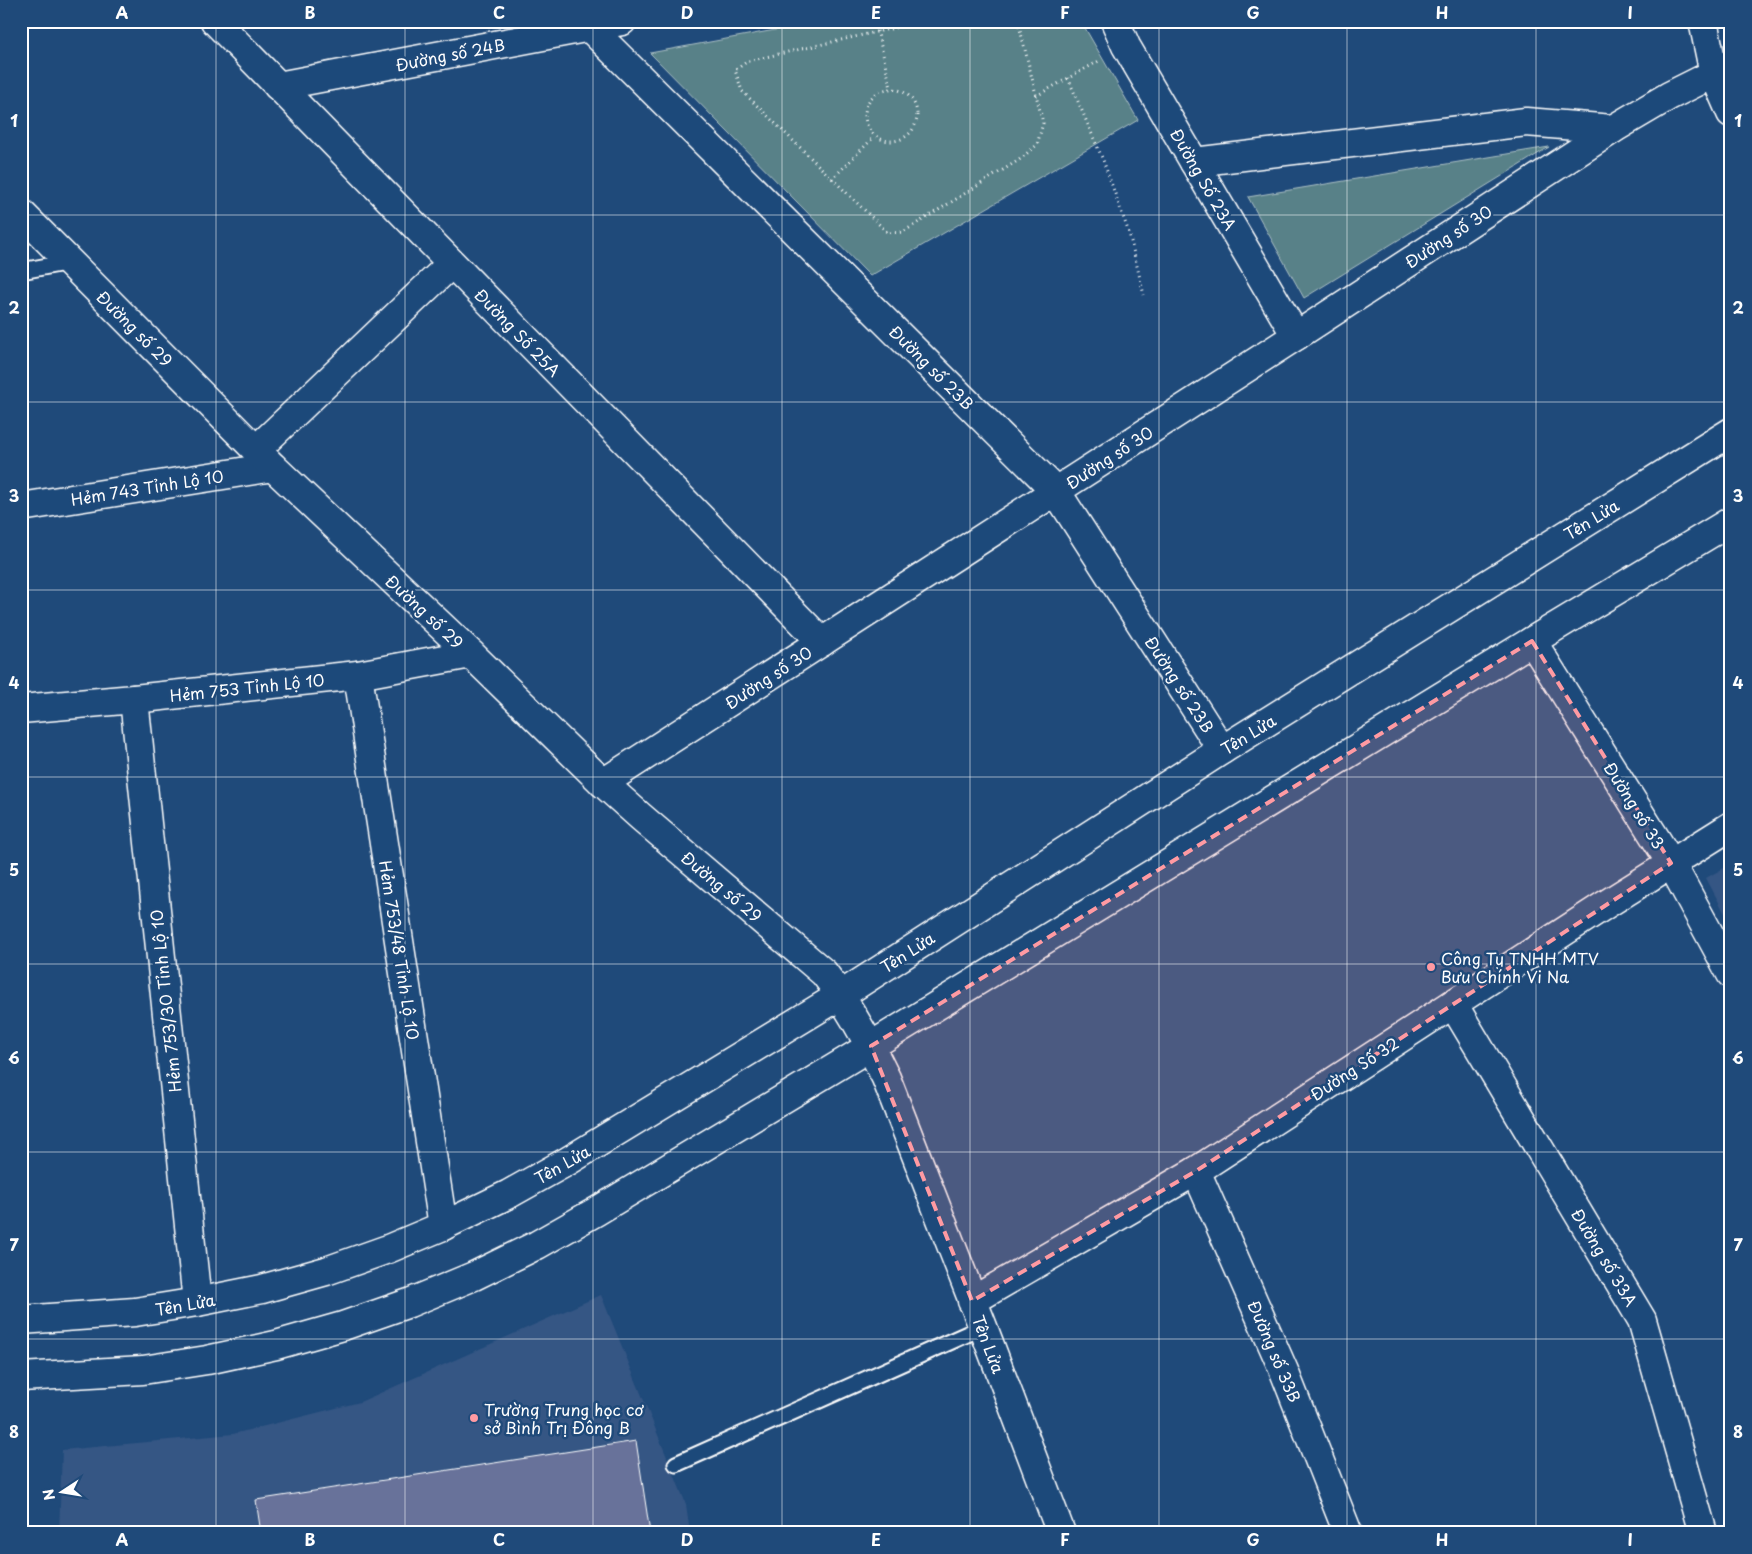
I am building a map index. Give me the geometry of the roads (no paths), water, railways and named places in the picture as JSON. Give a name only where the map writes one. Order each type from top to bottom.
[{"type":"street","name":"Đường Số 25A","points":[[215,21],[822,642]]},
{"type":"street","name":"Đường số 24B","points":[[278,86],[622,21]]},
{"type":"street","name":"Đường Số 23A","points":[[1115,21],[1126,46],[1296,336]]},
{"type":"street","points":[[1703,21],[1722,70],[1731,113]]},
{"type":"street","name":"Đường số 23B","points":[[589,27],[1056,491],[1222,750]]},
{"type":"street","name":"Đường số 30","points":[[603,783],[1613,129],[1669,96],[1722,70]]},
{"type":"street","points":[[1194,162],[1526,122],[1613,129]]},
{"type":"street","name":"Đường số 29","points":[[21,213],[264,458],[471,654],[603,783],[824,973],[841,995],[871,1046]]},
{"type":"street","points":[[264,458],[451,264]]},
{"type":"street","name":"Tên Lửa","points":[[21,1320],[135,1312],[262,1289],[326,1271],[388,1249],[509,1194],[568,1161],[841,995],[1222,750],[1731,432]]},
{"type":"street","name":"Hẻm 743 Tỉnh Lộ 10","points":[[21,507],[264,458]]},
{"type":"street","points":[[21,1377],[143,1370],[207,1360],[276,1345],[326,1331],[409,1303],[474,1276],[537,1245],[597,1211],[871,1046],[1532,640],[1731,521]]},
{"type":"street","name":"Đường số 33","points":[[1532,640],[1671,863],[1731,974]]},
{"type":"street","name":"Hẻm 753 Tỉnh Lộ 10","points":[[21,709],[358,675],[471,654]]},
{"type":"street","name":"Hẻm 753/48 Tỉnh Lộ 10","points":[[358,675],[442,1226]]},
{"type":"street","name":"Hẻm 753/30 Tỉnh Lộ 10","points":[[134,699],[197,1302]]},
{"type":"street","name":"Đường Số 32","points":[[972,1301],[1196,1171],[1731,826]]},
{"type":"street","name":"Đường số 33A","points":[[1453,1004],[1642,1320],[1703,1533]]},
{"type":"street","name":"Tên Lửa","points":[[871,1046],[886,1078],[1061,1533]]},
{"type":"street","name":"Đường số 33B","points":[[1196,1171],[1284,1371],[1348,1533]]},
{"type":"lane","points":[[21,271],[70,262]]},
{"type":"lane","points":[[676,1464],[983,1327]]},
{"type":"place","name":"Công Ty TNHH MTV Bưu Chính Vi Na","points":[[1431,967]]},
{"type":"place","name":"Trường Trung học cơ sở Bình Trị Đông B","points":[[474,1418]]}]
